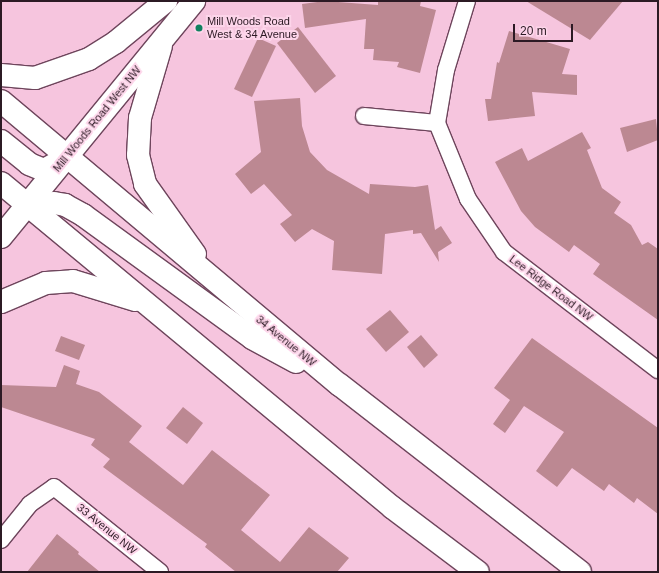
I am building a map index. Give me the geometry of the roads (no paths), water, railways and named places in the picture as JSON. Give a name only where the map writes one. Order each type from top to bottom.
[{"type":"main road","points":[[1,75],[35,78],[89,59],[116,42],[166,1]]},
{"type":"main road","name":"Mill Woods Road West NW","points":[[1,237],[164,35],[194,1]]},
{"type":"main road","points":[[164,35],[140,118],[138,155],[145,184],[180,235],[224,290]]},
{"type":"main road","name":"34 Avenue NW","points":[[1,101],[66,158],[340,385],[580,572]]},
{"type":"main road","points":[[1,141],[29,164],[44,170],[66,158]]},
{"type":"main road","points":[[1,183],[394,508],[478,572]]},
{"type":"main road","points":[[27,206],[54,203],[77,212],[252,338],[340,385]]},
{"type":"main road","points":[[1,302],[46,283],[73,281],[147,304]]},
{"type":"street","points":[[364,116],[437,122],[446,70],[466,1]]},
{"type":"street","name":"Lee Ridge Road NW","points":[[437,122],[468,199],[504,252],[658,370]]},
{"type":"street","name":"33 Avenue NW","points":[[1,540],[30,504],[54,487],[160,572]]},
{"type":"place","name":"Mill Woods Road West & 34 Avenue","points":[[199,28]]}]
